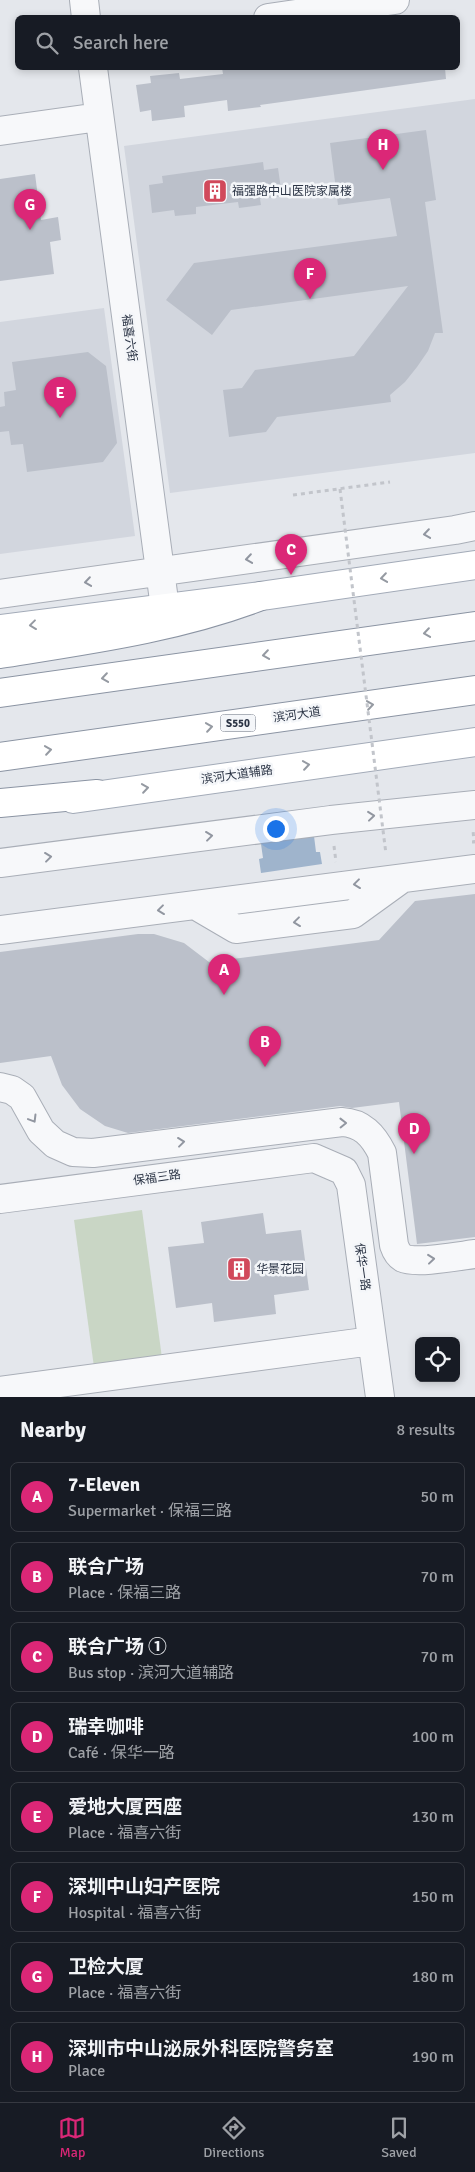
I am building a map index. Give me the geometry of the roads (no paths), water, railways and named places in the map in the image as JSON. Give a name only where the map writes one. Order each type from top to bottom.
[{"type":"main road","points":[[433,572],[475,561]]},
{"type":"main road","points":[[0,629],[261,596],[475,566]]},
{"type":"main road","points":[[0,654],[186,620],[227,609],[261,596]]},
{"type":"main road","points":[[0,692],[475,626]]},
{"type":"main road","name":"滨河大道","points":[[0,757],[475,690]]},
{"type":"main road","name":"滨河大道辅路","points":[[0,813],[97,794],[475,742]]},
{"type":"main road","points":[[0,802],[97,794]]},
{"type":"street","points":[[84,0],[86,15]]},
{"type":"street","points":[[289,15],[395,0]]},
{"type":"street","name":"福喜六街","points":[[93,70],[165,608]]},
{"type":"street","points":[[0,131],[99,117]]},
{"type":"street","points":[[0,594],[475,526]]},
{"type":"street","points":[[0,863],[331,820],[474,816]]},
{"type":"street","points":[[0,930],[475,869]]},
{"type":"street","points":[[0,1087],[12,1090],[22,1097],[41,1131],[55,1144],[73,1152],[93,1153],[342,1122],[353,1123],[375,1139],[382,1152],[394,1245],[397,1253],[402,1257],[416,1260],[475,1254]]},
{"type":"street","name":"保福三路","points":[[0,1199],[314,1158]]},
{"type":"street","name":"保华一路","points":[[314,1158],[344,1171],[351,1185],[380,1397]]},
{"type":"street","points":[[0,1391],[372,1340]]},
{"type":"water","points":[[314,836],[316,852],[320,852],[322,864],[261,873],[259,859],[263,858],[261,844],[268,838]]},
{"type":"place","name":"深圳市中山泌尿外科医院警务室","points":[[383,170]]},
{"type":"place","name":"福强路中山医院家属楼","points":[[215,191]]},
{"type":"place","name":"卫检大厦","points":[[30,230]]},
{"type":"place","name":"深圳中山妇产医院","points":[[310,299]]},
{"type":"place","name":"爱地大厦西座","points":[[60,418]]},
{"type":"place","name":"联合广场 ①","points":[[291,575]]},
{"type":"place","name":"7-Eleven","points":[[224,995]]},
{"type":"place","name":"联合广场","points":[[265,1067]]},
{"type":"place","name":"瑞幸咖啡","points":[[414,1154]]},
{"type":"place","name":"华景花园","points":[[239,1269]]}]
